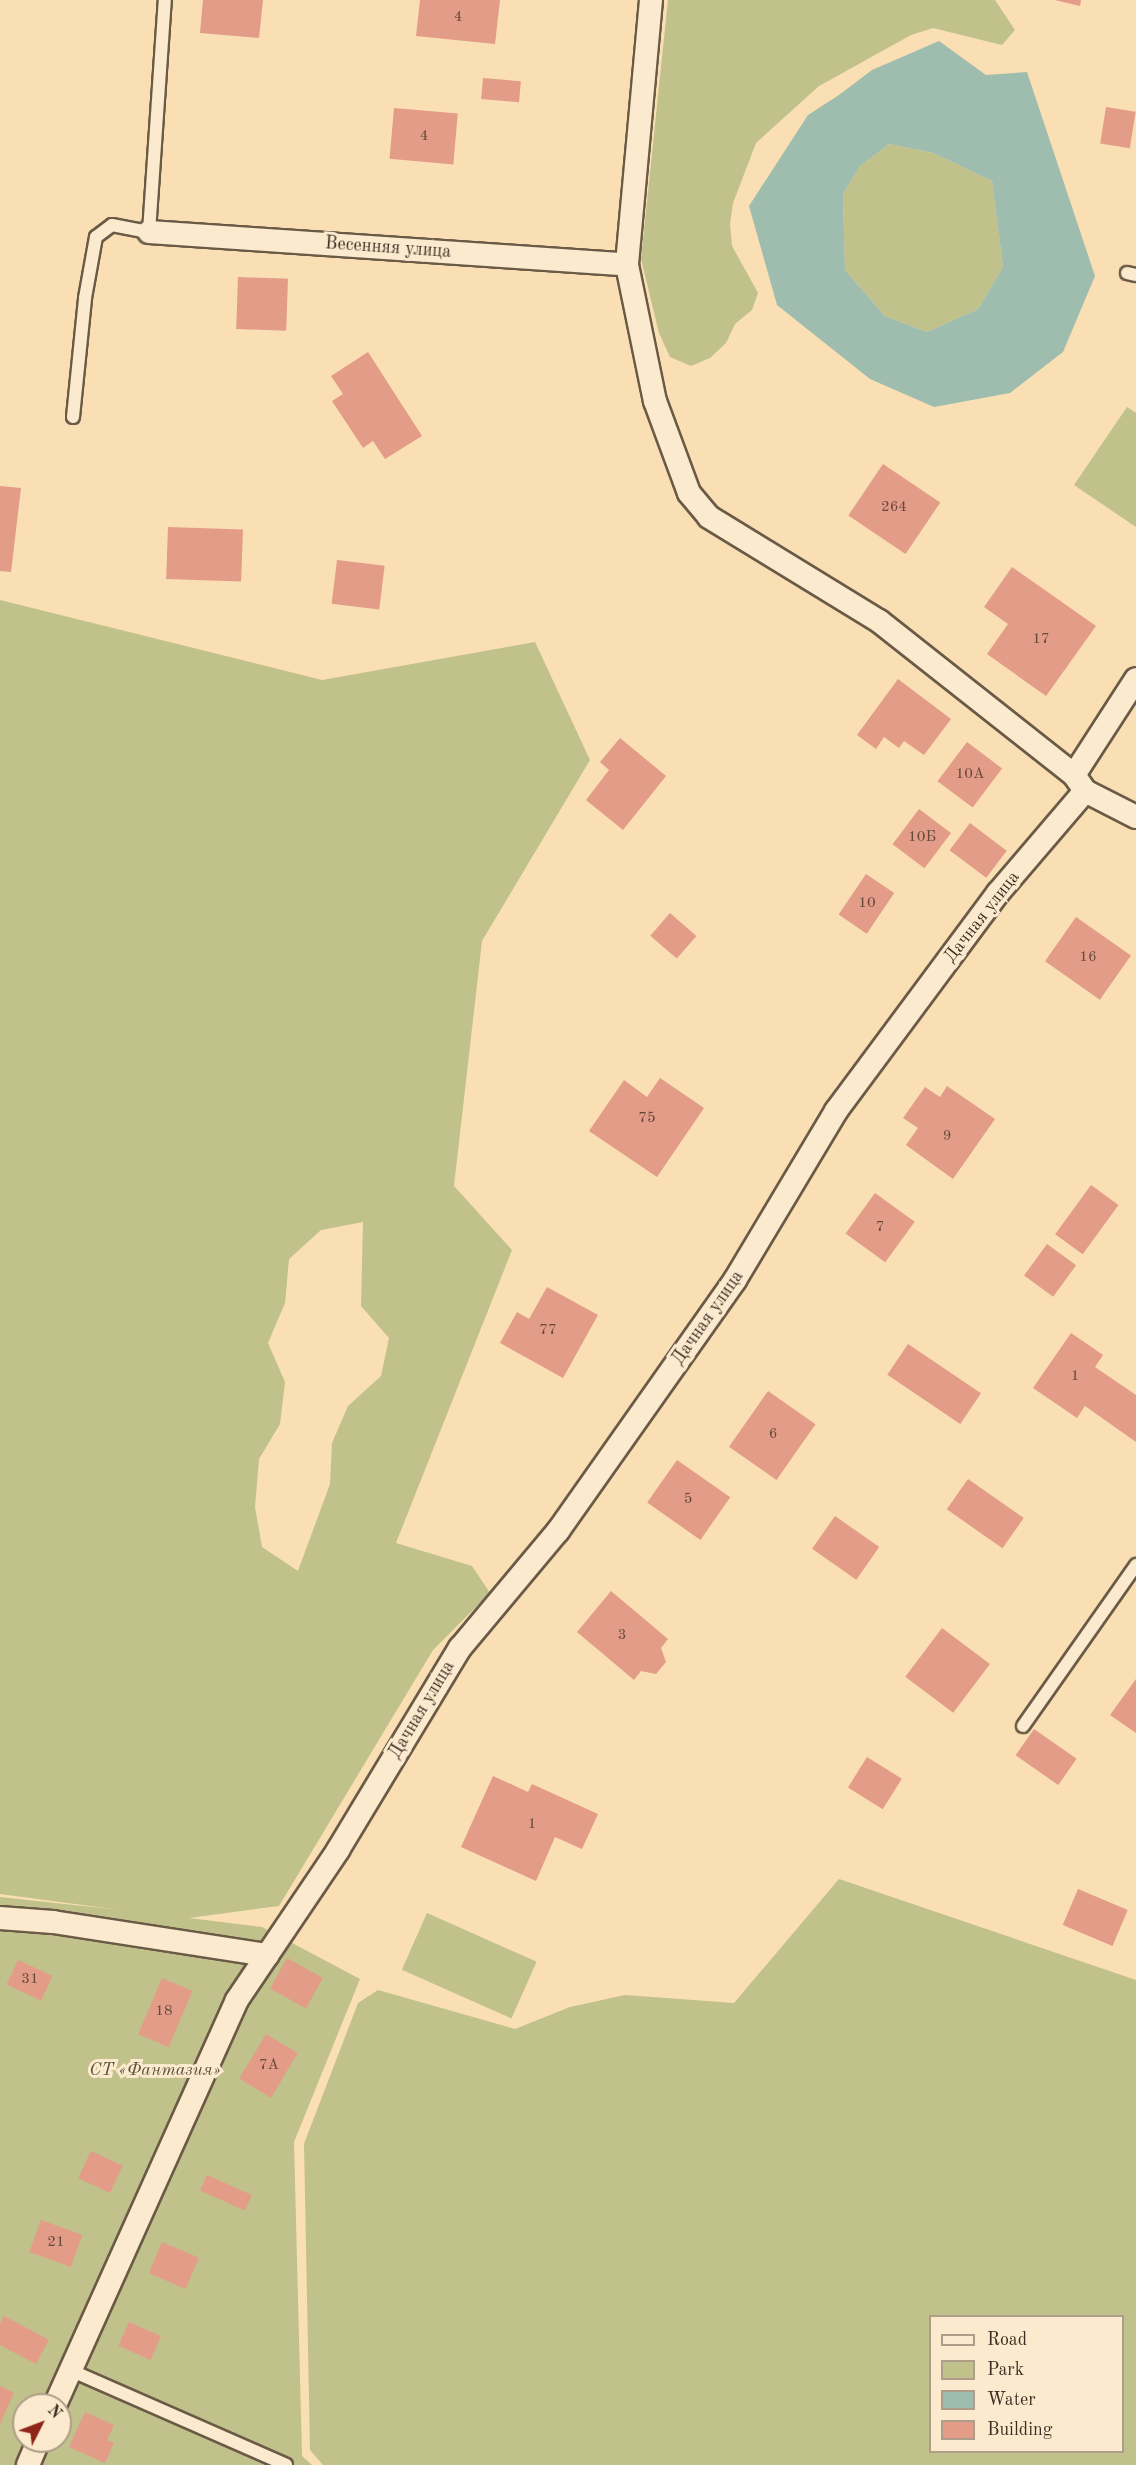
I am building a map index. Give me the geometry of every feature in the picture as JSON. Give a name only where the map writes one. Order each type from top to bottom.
[{"type":"street","points":[[651,0],[627,265],[655,401],[689,494],[710,516],[879,621],[1080,783],[1136,817]]},
{"type":"street","name":"Весенняя улица","points":[[149,231],[627,265]]},
{"type":"street","name":"Дачная улица","points":[[60,2393],[237,2000],[338,1850],[460,1648],[558,1531],[735,1280],[836,1110],[1080,783],[1136,679]]},
{"type":"street","points":[[0,1918],[53,1922],[267,1955]]},
{"type":"lane","points":[[73,417],[85,298],[96,237],[112,225],[149,231],[165,0]]},
{"type":"lane","points":[[1023,1726],[1136,1565]]},
{"type":"lane","points":[[70,2370],[286,2465]]},
{"type":"green space","points":[[668,0],[995,0],[1015,30],[1002,45],[933,28],[911,35],[819,86],[756,143],[733,203],[730,224],[732,246],[758,293],[752,310],[735,324],[726,343],[710,358],[691,366],[670,357],[659,333],[641,259]]},
{"type":"green space","points":[[889,144],[933,153],[992,181],[1003,267],[978,309],[927,332],[885,316],[845,270],[843,194],[860,166]]},
{"type":"green space","points":[[1127,407],[1136,413],[1136,527],[1074,485]]},
{"type":"green space","name":"СТ «Фантазия»","points":[[0,600],[322,680],[535,642],[590,760],[482,941],[454,1186],[512,1250],[396,1543],[472,1566],[490,1593],[433,1650],[279,1906],[189,1918],[262,1927],[360,1979],[294,2142],[302,2456],[312,2465],[0,2465],[0,1897],[120,1910],[0,1894]],"holes":[[[363,1222],[361,1306],[389,1338],[381,1376],[348,1406],[332,1443],[330,1484],[298,1571],[262,1547],[255,1507],[259,1459],[280,1424],[285,1382],[268,1343],[285,1303],[289,1259],[321,1230]]]},
{"type":"green space","points":[[839,1879],[1136,1980],[1136,2465],[323,2465],[310,2450],[304,2144],[358,2003],[378,1990],[515,2029],[570,2007],[625,1995],[734,2003]]},
{"type":"green space","points":[[427,1913],[537,1962],[511,2018],[402,1970]]},
{"type":"water","points":[[939,41],[986,75],[1027,72],[1095,276],[1063,352],[1010,393],[934,407],[870,379],[777,305],[749,206],[808,115],[872,70]],"holes":[[[889,144],[933,153],[992,181],[1003,267],[978,309],[927,332],[885,316],[845,270],[843,194],[860,166]]]},
{"type":"building","points":[[203,0],[263,0],[259,38],[200,33]]},
{"type":"building","points":[[420,0],[500,0],[495,44],[416,36]]},
{"type":"building","points":[[1055,0],[1081,0],[1080,6]]},
{"type":"building","points":[[483,78],[521,81],[519,102],[481,99]]},
{"type":"building","points":[[1106,107],[1136,112],[1130,148],[1100,144]]},
{"type":"building","points":[[394,108],[458,114],[453,164],[390,159]]},
{"type":"building","points":[[238,277],[288,279],[286,331],[236,329]]},
{"type":"building","points":[[368,352],[422,436],[385,459],[373,441],[363,448],[332,401],[343,394],[331,376]]},
{"type":"building","points":[[883,464],[940,503],[906,554],[848,515]]},
{"type":"building","points":[[0,486],[21,488],[11,572],[0,571]]},
{"type":"building","points":[[168,527],[243,530],[241,582],[166,579]]},
{"type":"building","points":[[337,560],[385,566],[379,610],[332,604]]},
{"type":"building","points":[[1012,567],[1096,626],[1046,696],[987,654],[1008,624],[984,607]]},
{"type":"building","points":[[898,679],[951,719],[924,755],[904,741],[899,748],[884,737],[876,749],[857,735]]},
{"type":"building","points":[[620,738],[666,776],[623,830],[586,800],[609,770],[600,762]]},
{"type":"building","points":[[967,742],[1002,768],[973,808],[938,781]]},
{"type":"building","points":[[919,809],[951,833],[924,868],[893,844]]},
{"type":"building","points":[[970,823],[1007,851],[986,878],[950,850]]},
{"type":"building","points":[[866,874],[894,893],[867,934],[839,915]]},
{"type":"building","points":[[670,913],[696,936],[677,959],[650,936]]},
{"type":"building","points":[[1076,917],[1131,955],[1100,1000],[1045,961]]},
{"type":"building","points":[[660,1078],[704,1108],[657,1177],[589,1131],[624,1080],[647,1097]]},
{"type":"building","points":[[947,1086],[995,1119],[953,1179],[906,1145],[918,1128],[903,1118],[925,1087],[940,1097]]},
{"type":"building","points":[[1091,1185],[1119,1205],[1083,1254],[1055,1234]]},
{"type":"building","points":[[875,1193],[915,1222],[885,1262],[846,1233]]},
{"type":"building","points":[[1047,1244],[1076,1265],[1053,1297],[1024,1276]]},
{"type":"building","points":[[547,1287],[598,1315],[563,1378],[500,1343],[517,1312],[529,1319]]},
{"type":"building","points":[[1071,1333],[1103,1355],[1095,1367],[1136,1395],[1136,1442],[1085,1406],[1077,1418],[1033,1388]]},
{"type":"building","points":[[908,1344],[981,1393],[960,1424],[887,1375]]},
{"type":"building","points":[[768,1391],[816,1424],[777,1480],[729,1447]]},
{"type":"building","points":[[677,1460],[730,1497],[700,1540],[647,1503]]},
{"type":"building","points":[[968,1479],[1024,1518],[1002,1548],[947,1509]]},
{"type":"building","points":[[835,1516],[879,1547],[856,1580],[812,1549]]},
{"type":"building","points":[[611,1591],[668,1639],[661,1648],[666,1662],[656,1674],[641,1671],[634,1680],[577,1632]]},
{"type":"building","points":[[942,1628],[990,1664],[953,1713],[905,1677]]},
{"type":"building","points":[[1136,1679],[1136,1733],[1110,1715]]},
{"type":"building","points":[[1034,1729],[1077,1759],[1058,1785],[1016,1755]]},
{"type":"building","points":[[867,1757],[902,1779],[883,1809],[848,1788]]},
{"type":"building","points":[[493,1776],[528,1792],[532,1784],[598,1814],[582,1849],[555,1837],[536,1881],[461,1847]]},
{"type":"building","points":[[1078,1889],[1128,1910],[1112,1946],[1063,1925]]},
{"type":"building","points":[[287,1958],[323,1978],[306,2008],[270,1989]]},
{"type":"building","points":[[18,1960],[52,1976],[41,2001],[7,1984]]},
{"type":"building","points":[[162,1978],[192,1991],[169,2047],[138,2034]]},
{"type":"building","points":[[266,2034],[298,2053],[271,2098],[239,2079]]},
{"type":"building","points":[[91,2151],[123,2166],[110,2193],[78,2178]]},
{"type":"building","points":[[207,2175],[252,2195],[245,2210],[200,2191]]},
{"type":"building","points":[[41,2220],[82,2235],[71,2267],[29,2252]]},
{"type":"building","points":[[162,2242],[199,2258],[186,2289],[149,2273]]},
{"type":"building","points":[[4,2316],[49,2340],[36,2364],[0,2345],[0,2323]]},
{"type":"building","points":[[129,2322],[161,2336],[150,2360],[118,2346]]},
{"type":"building","points":[[0,2386],[14,2393],[12,2393],[0,2424]]},
{"type":"building","points":[[85,2412],[114,2425],[107,2440],[114,2443],[105,2463],[72,2448],[72,2440]]}]
